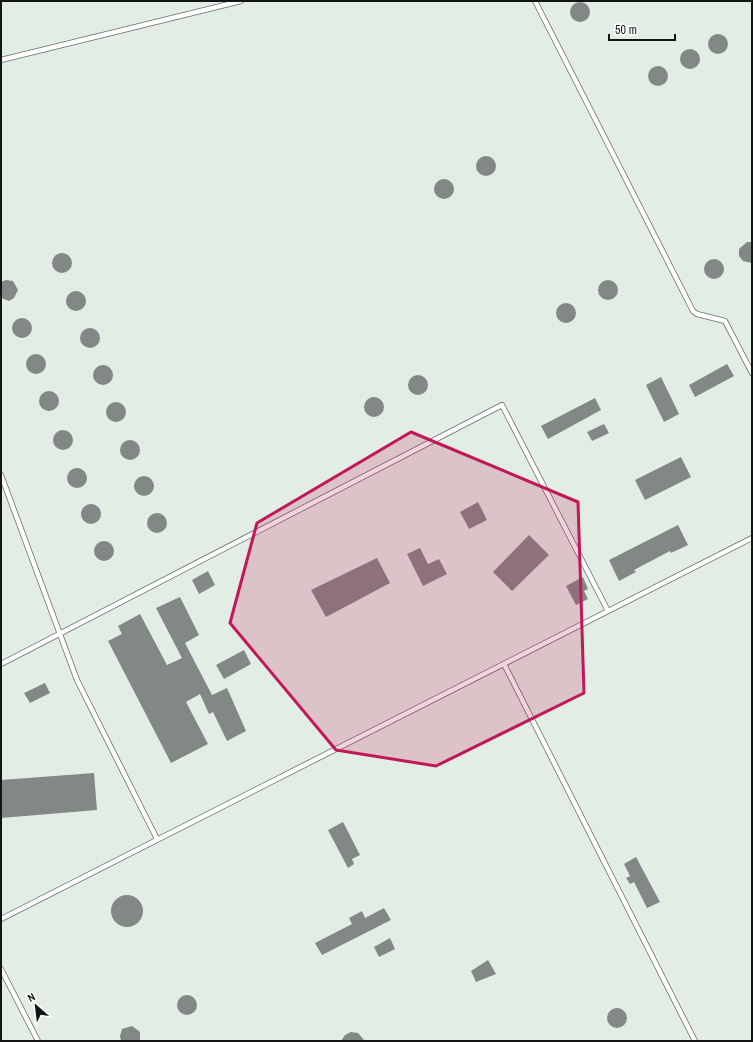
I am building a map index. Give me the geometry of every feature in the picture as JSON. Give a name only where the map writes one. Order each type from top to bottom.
[{"type":"lane","points":[[1,60],[241,1]]},
{"type":"lane","points":[[535,1],[693,311],[697,314],[725,321],[752,373]]},
{"type":"lane","points":[[1,664],[502,405],[608,611]]},
{"type":"lane","points":[[1,475],[77,680],[157,839]]},
{"type":"lane","points":[[1,919],[752,538]]},
{"type":"lane","points":[[504,664],[695,1041]]},
{"type":"lane","points":[[1,969],[38,1041]]},
{"type":"highlighted area","points":[[411,432],[578,502],[584,693],[436,766],[336,750],[230,623],[257,523]]},
{"type":"shaded area","points":[[1,1],[752,1],[752,1041],[1,1041]]},
{"type":"building","points":[[576,2],[584,2],[590,8],[590,16],[584,22],[576,22],[570,16],[570,8]]},
{"type":"building","points":[[714,34],[722,34],[728,40],[728,48],[722,54],[714,54],[708,48],[708,40]]},
{"type":"building","points":[[686,49],[694,49],[700,55],[700,63],[694,69],[686,69],[680,63],[680,55]]},
{"type":"building","points":[[654,66],[662,66],[668,72],[668,80],[662,86],[654,86],[648,80],[648,72]]},
{"type":"building","points":[[482,156],[490,156],[496,162],[496,170],[490,176],[482,176],[476,170],[476,162]]},
{"type":"building","points":[[440,179],[448,179],[454,185],[454,193],[448,199],[440,199],[434,193],[434,185]]},
{"type":"building","points":[[747,242],[752,242],[752,263],[743,261],[739,256],[739,249]]},
{"type":"building","points":[[58,253],[66,253],[72,259],[72,267],[66,273],[58,273],[52,267],[52,259]]},
{"type":"building","points":[[710,259],[718,259],[724,265],[724,273],[718,279],[710,279],[704,273],[704,265]]},
{"type":"building","points":[[6,280],[13,281],[18,290],[14,298],[9,301],[1,298],[1,282]]},
{"type":"building","points":[[604,280],[612,280],[618,286],[618,294],[612,300],[604,300],[598,294],[598,286]]},
{"type":"building","points":[[72,291],[80,291],[86,297],[86,305],[80,311],[72,311],[66,305],[66,297]]},
{"type":"building","points":[[562,303],[570,303],[576,309],[576,317],[570,323],[562,323],[556,317],[556,309]]},
{"type":"building","points":[[18,318],[26,318],[32,324],[32,332],[26,338],[18,338],[12,332],[12,324]]},
{"type":"building","points":[[86,328],[94,328],[100,334],[100,342],[94,348],[86,348],[80,342],[80,334]]},
{"type":"building","points":[[32,354],[40,354],[46,360],[46,368],[40,374],[32,374],[26,368],[26,360]]},
{"type":"building","points":[[727,364],[734,376],[695,397],[689,385]]},
{"type":"building","points":[[99,365],[107,365],[113,371],[113,379],[107,385],[99,385],[93,379],[93,371]]},
{"type":"building","points":[[414,375],[422,375],[428,381],[428,389],[422,395],[414,395],[408,389],[408,381]]},
{"type":"building","points":[[661,377],[679,414],[664,422],[646,385]]},
{"type":"building","points":[[45,391],[53,391],[59,397],[59,405],[53,411],[45,411],[39,405],[39,397]]},
{"type":"building","points":[[370,397],[378,397],[384,403],[384,411],[378,417],[370,417],[364,411],[364,403]]},
{"type":"building","points":[[595,398],[601,410],[548,439],[541,426]]},
{"type":"building","points":[[112,402],[120,402],[126,408],[126,416],[120,422],[112,422],[106,416],[106,408]]},
{"type":"building","points":[[604,424],[609,433],[592,441],[587,432]]},
{"type":"building","points":[[59,430],[67,430],[73,436],[73,444],[67,450],[59,450],[53,444],[53,436]]},
{"type":"building","points":[[126,440],[134,440],[140,446],[140,454],[134,460],[126,460],[120,454],[120,446]]},
{"type":"building","points":[[681,457],[691,477],[645,500],[635,480]]},
{"type":"building","points":[[73,468],[81,468],[87,474],[87,482],[81,488],[73,488],[67,482],[67,474]]},
{"type":"building","points":[[140,476],[148,476],[154,482],[154,490],[148,496],[140,496],[134,490],[134,482]]},
{"type":"building","points":[[478,502],[487,520],[469,529],[460,512]]},
{"type":"building","points":[[87,504],[95,504],[101,510],[101,518],[95,524],[87,524],[81,518],[81,510]]},
{"type":"building","points":[[153,513],[161,513],[167,519],[167,527],[161,533],[153,533],[147,527],[147,519]]},
{"type":"building","points":[[678,525],[688,545],[671,553],[670,551],[634,570],[636,572],[619,581],[609,560]]},
{"type":"building","points":[[529,535],[549,555],[512,591],[493,572]]},
{"type":"building","points":[[100,541],[108,541],[114,547],[114,555],[108,561],[100,561],[94,555],[94,547]]},
{"type":"building","points":[[420,548],[428,564],[439,559],[447,574],[423,586],[407,554]]},
{"type":"building","points":[[377,558],[390,583],[326,617],[311,590]]},
{"type":"building","points":[[208,571],[215,585],[199,594],[192,580]]},
{"type":"building","points":[[583,577],[588,589],[584,591],[588,599],[576,605],[566,586]]},
{"type":"building","points":[[180,597],[199,635],[185,643],[212,695],[227,688],[246,731],[227,741],[213,712],[209,714],[200,694],[186,702],[208,744],[171,763],[108,641],[122,634],[118,626],[140,614],[167,665],[182,658],[156,608]]},
{"type":"building","points":[[244,650],[251,664],[224,679],[216,665]]},
{"type":"building","points":[[45,683],[50,693],[30,703],[24,693]]},
{"type":"building","points":[[94,773],[97,810],[1,818],[1,780]]},
{"type":"building","points":[[343,822],[360,855],[352,859],[354,864],[348,868],[328,830]]},
{"type":"building","points":[[636,857],[660,902],[647,908],[634,882],[630,884],[626,878],[630,876],[624,864]]},
{"type":"building","points":[[124,895],[130,895],[140,902],[143,911],[142,917],[136,924],[130,927],[124,927],[114,920],[111,914],[111,908],[118,898]]},
{"type":"building","points":[[384,908],[391,920],[322,955],[315,943],[352,924],[349,918],[362,911],[365,918]]},
{"type":"building","points":[[390,938],[395,949],[379,957],[374,947]]},
{"type":"building","points":[[488,960],[496,974],[476,982],[471,971]]},
{"type":"building","points":[[183,995],[191,995],[197,1001],[197,1009],[191,1015],[183,1015],[177,1009],[177,1001]]},
{"type":"building","points":[[613,1008],[621,1008],[627,1014],[627,1022],[621,1028],[613,1028],[607,1022],[607,1014]]},
{"type":"building","points":[[132,1026],[140,1032],[140,1041],[121,1041],[120,1036],[122,1029]]},
{"type":"building","points":[[351,1032],[358,1033],[365,1041],[341,1041],[345,1035]]}]
